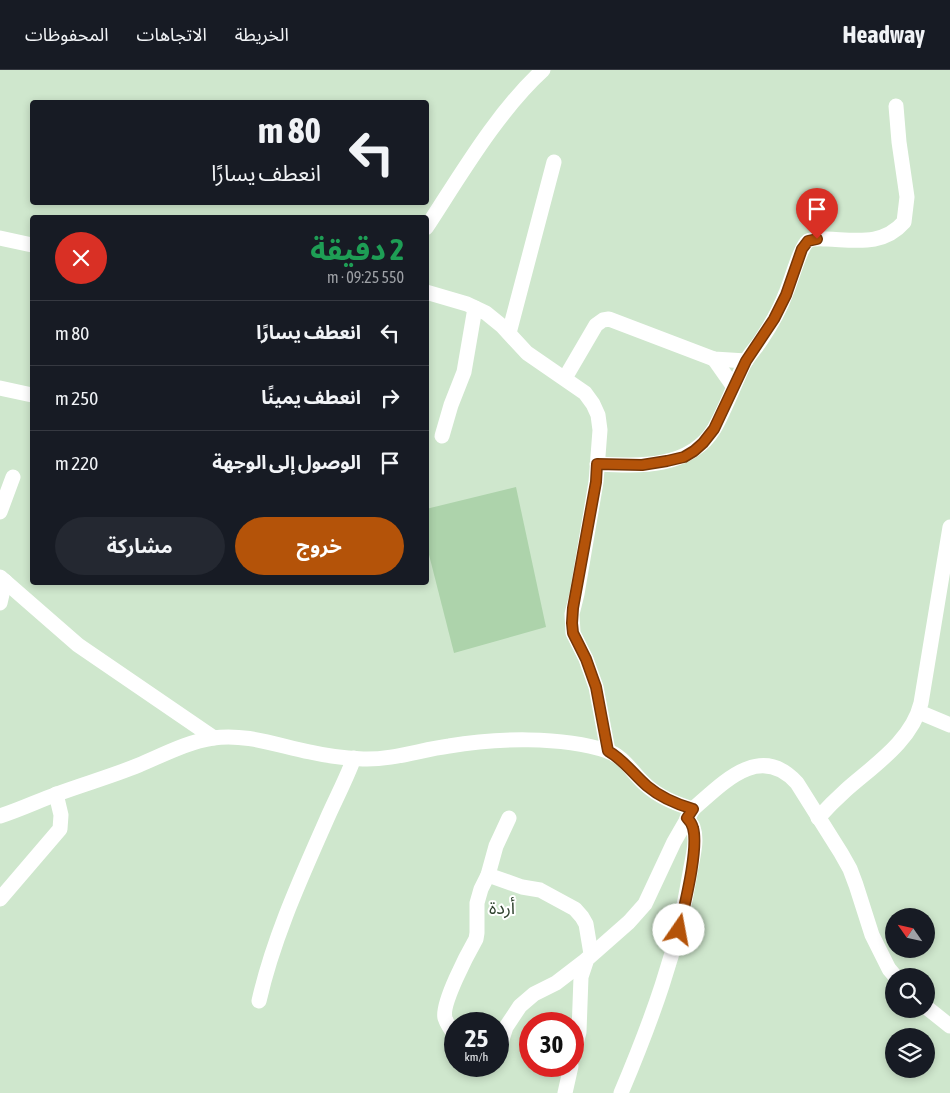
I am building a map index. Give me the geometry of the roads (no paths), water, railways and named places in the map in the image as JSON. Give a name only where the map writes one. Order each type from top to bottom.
[{"type":"street","points":[[429,224],[504,113],[526,85],[543,70]]},
{"type":"street","points":[[597,464],[642,465],[684,457],[694,451],[714,429],[746,361],[774,319],[786,295],[802,249],[807,242],[817,239],[863,240],[882,238],[904,222],[908,197],[899,142],[896,106]]},
{"type":"street","points":[[509,333],[554,162]]},
{"type":"street","points":[[0,238],[30,245]]},
{"type":"street","points":[[429,293],[475,308],[494,318],[527,353],[585,393],[593,404],[598,416],[600,430],[596,482],[573,608],[572,623],[573,633],[586,659],[596,687],[608,751]]},
{"type":"street","points":[[442,436],[451,405],[464,372],[475,308]]},
{"type":"street","points":[[565,378],[596,325],[603,320],[614,320],[714,359],[746,361]]},
{"type":"street","points":[[714,359],[733,386]]},
{"type":"street","points":[[0,388],[30,395]]},
{"type":"street","points":[[0,512],[13,477]]},
{"type":"street","points":[[818,818],[905,735],[919,712],[950,527]]},
{"type":"street","points":[[0,603],[3,579]]},
{"type":"street","points":[[3,579],[78,645],[214,738]]},
{"type":"street","points":[[919,712],[950,725]]},
{"type":"street","points":[[0,816],[197,742],[214,738],[239,738],[262,741],[312,753],[354,758],[376,758],[474,743],[540,740],[608,751],[624,761],[645,785],[690,813],[694,830],[688,890],[676,942],[658,1001],[621,1093]]},
{"type":"street","points":[[259,1001],[264,977],[285,917],[354,758]]},
{"type":"street","points":[[509,1022],[520,1006],[534,994],[556,983],[608,942],[629,922],[645,904],[690,813],[738,772],[754,766],[774,768],[792,778],[803,791],[850,869],[872,935],[888,968]]},
{"type":"street","points":[[0,899],[60,829],[61,815],[56,794]]},
{"type":"street","points":[[445,1012],[452,990],[476,939],[477,903],[481,888],[488,875],[496,846],[510,818]]},
{"type":"street","points":[[488,875],[522,887],[540,890],[575,909],[582,916],[586,924],[589,956],[581,977],[580,1012]]},
{"type":"street","points":[[935,1015],[950,1026]]},
{"type":"street","points":[[565,1093],[568,1077]]},
{"type":"district","name":"أردة","points":[[502,908]]}]
